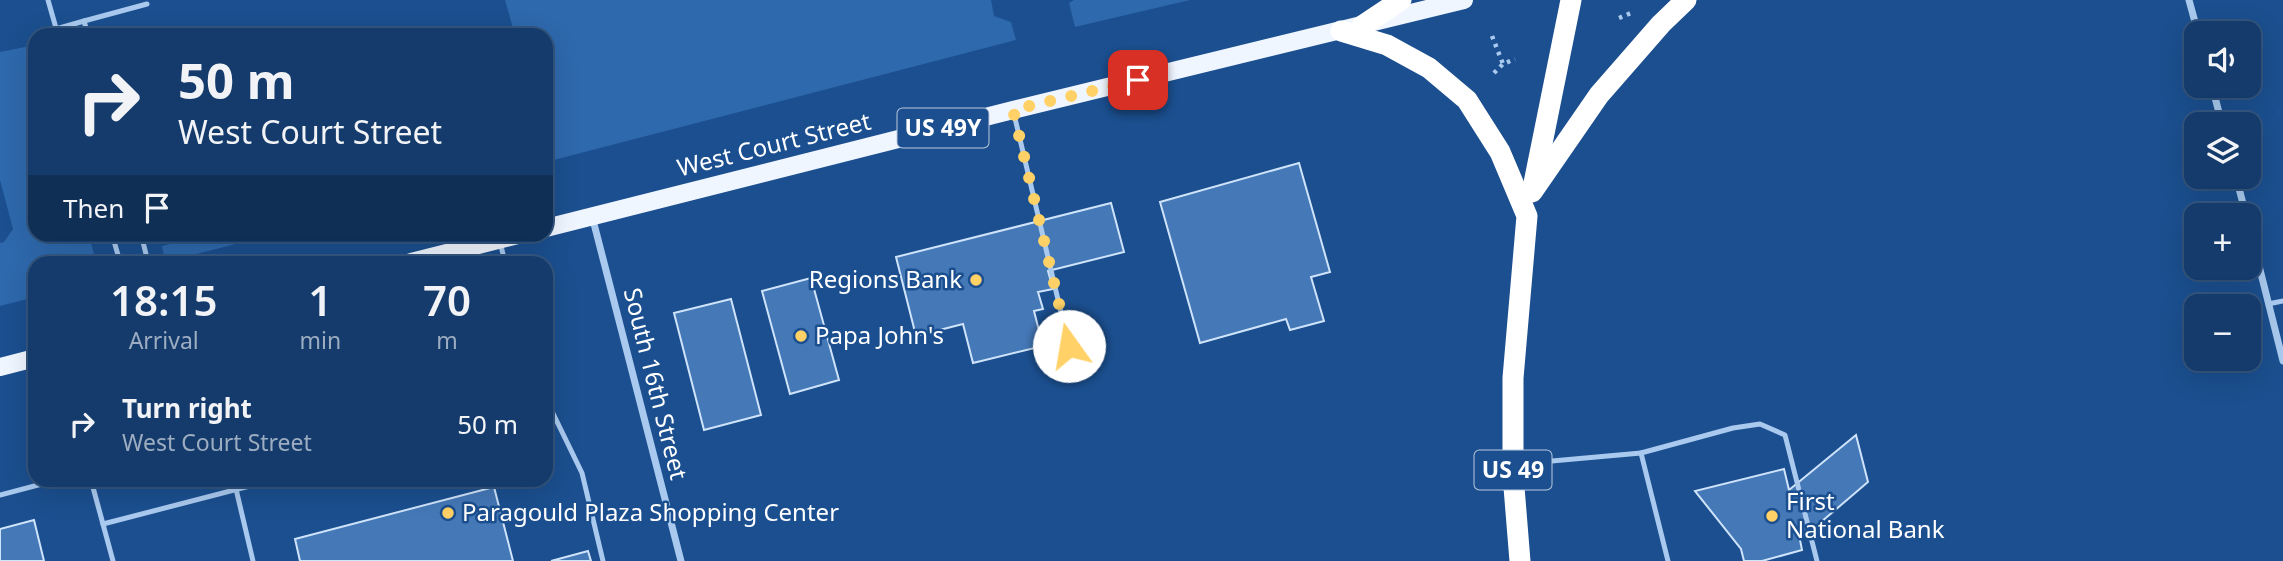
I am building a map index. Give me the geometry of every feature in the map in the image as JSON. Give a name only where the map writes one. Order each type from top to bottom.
[{"type":"highway","points":[[1352,28],[1401,0]]},
{"type":"highway","name":"US 49","points":[[1532,192],[1571,0]]},
{"type":"highway","points":[[1532,192],[1599,95],[1661,24],[1686,0]]},
{"type":"highway","points":[[1352,28],[1429,68],[1467,100],[1500,152],[1527,216]]},
{"type":"highway","name":"US 49","points":[[1520,561],[1513,465],[1513,378],[1527,216]]},
{"type":"main road","name":"West Court Street","points":[[553,226],[1464,0]]},
{"type":"main road","name":"US 49","points":[[1527,216],[1532,192]]},
{"type":"main road","points":[[435,256],[492,242]]},
{"type":"main road","points":[[0,367],[28,360]]},
{"type":"street","points":[[2189,0],[2195,21]]},
{"type":"street","name":"South 16th Street","points":[[592,216],[681,561]]},
{"type":"street","points":[[2261,275],[2283,361]]},
{"type":"lane","points":[[48,0],[56,28]]},
{"type":"lane","points":[[67,28],[147,4]]},
{"type":"lane","points":[[84,21],[86,28]]},
{"type":"lane","points":[[1013,110],[1069,346],[1056,371]]},
{"type":"lane","points":[[2268,304],[2283,300]]},
{"type":"lane","points":[[553,413],[582,473],[603,561]]},
{"type":"lane","points":[[1513,465],[1641,453],[1733,428],[1760,424],[1785,435],[1817,561]]},
{"type":"lane","points":[[1641,453],[1668,561]]},
{"type":"lane","points":[[0,495],[30,487]]},
{"type":"lane","points":[[93,487],[113,561]]},
{"type":"lane","points":[[103,524],[244,487]]},
{"type":"lane","points":[[236,489],[253,561]]},
{"type":"path","points":[[1492,36],[1503,64]]},
{"type":"path","points":[[1494,73],[1503,64],[1515,59]]},
{"type":"shaded area","points":[[505,0],[991,0],[994,16],[1011,22],[1016,40],[553,160],[553,28],[513,28]]},
{"type":"shaded area","points":[[1074,0],[1190,0],[1075,27],[1069,3]]},
{"type":"shaded area","points":[[28,48],[28,242],[91,242],[94,256],[28,256],[28,299],[0,306],[0,243],[4,242],[13,229],[0,180],[0,52]]},
{"type":"shaded area","points":[[178,242],[244,242],[189,256],[164,256],[162,246]]},
{"type":"building","points":[[1299,163],[1330,272],[1311,277],[1324,321],[1290,330],[1286,319],[1200,343],[1160,202]]},
{"type":"building","name":"Regions Bank","points":[[1111,203],[1124,252],[1048,271],[1053,289],[1038,292],[1043,309],[1034,311],[1043,346],[973,363],[963,324],[916,336],[896,257]]},
{"type":"building","name":"Papa John's","points":[[811,278],[839,380],[790,394],[762,291]]},
{"type":"building","points":[[731,299],[761,415],[704,430],[674,313]]},
{"type":"building","name":"First National Bank","points":[[1856,435],[1868,482],[1800,540],[1802,550],[1762,561],[1744,561],[1741,549],[1695,491],[1784,469],[1789,490]]},
{"type":"building","name":"Paragould Plaza Shopping Center","points":[[494,487],[513,561],[300,561],[295,539]]},
{"type":"building","points":[[34,520],[44,561],[0,561],[0,529]]},
{"type":"building","name":"Paragould Plaza Shopping Center","points":[[588,551],[591,561],[551,561]]},
{"type":"place","name":"Regions Bank","points":[[976,280]]},
{"type":"place","name":"Papa John's","points":[[801,336]]},
{"type":"place","name":"Paragould Plaza Shopping Center","points":[[448,513]]},
{"type":"place","name":"First National Bank","points":[[1772,516]]},
{"type":"route","points":[[1069,346],[1013,110],[1138,80]]}]
